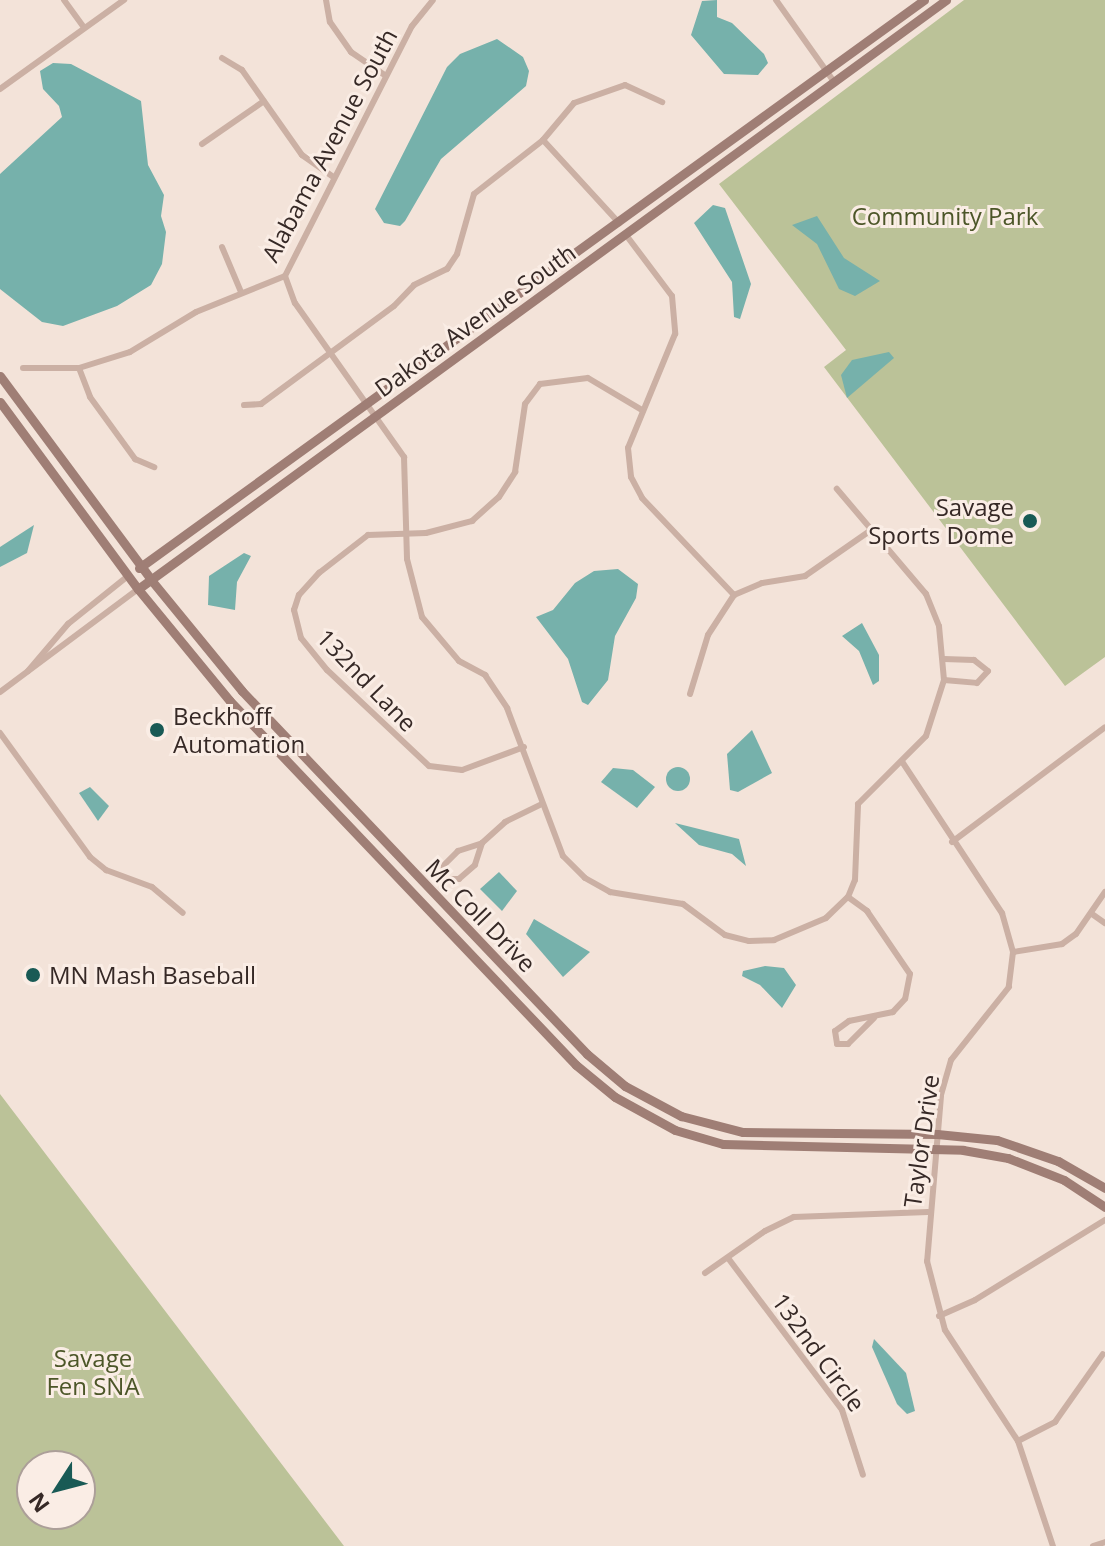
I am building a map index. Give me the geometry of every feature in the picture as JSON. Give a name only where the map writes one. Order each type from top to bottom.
[{"type":"main road","name":"Dakota Avenue South","points":[[128,576],[924,0]]},
{"type":"main road","name":"Dakota Avenue South","points":[[138,589],[946,0]]},
{"type":"main road","name":"Mc Coll Drive","points":[[0,376],[141,567],[278,731],[587,1054],[665,1109],[743,1132],[937,1134],[1028,1149],[1105,1188]]},
{"type":"main road","name":"Mc Coll Drive","points":[[0,402],[128,576],[230,701],[576,1065],[615,1097],[657,1122],[706,1140],[757,1148],[935,1149],[1023,1162],[1064,1180],[1105,1207]]},
{"type":"street","points":[[64,0],[84,28]]},
{"type":"street","points":[[0,89],[124,0]]},
{"type":"street","points":[[326,0],[330,22],[343,42],[360,61],[386,76]]},
{"type":"street","name":"Alabama Avenue South","points":[[23,368],[79,368],[141,348],[184,318],[285,276],[332,176],[412,26],[433,0]]},
{"type":"street","points":[[776,0],[835,83]]},
{"type":"street","points":[[222,58],[242,70],[302,155],[332,176]]},
{"type":"street","points":[[244,405],[261,404],[394,306],[414,285],[447,269],[457,254],[474,194],[543,140],[567,109],[584,97],[625,85],[662,102]]},
{"type":"street","points":[[202,144],[264,101]]},
{"type":"street","points":[[543,140],[619,223]]},
{"type":"street","points":[[626,235],[672,296],[675,334],[628,448],[631,477],[642,498],[734,595]]},
{"type":"street","points":[[222,247],[241,292]]},
{"type":"street","points":[[285,276],[290,295],[404,457],[411,588],[422,617],[459,661],[485,675],[524,747],[540,805],[563,856],[585,878],[633,898],[683,904],[725,935],[774,940],[826,918],[848,897],[855,880],[858,804],[875,782],[903,763],[926,736],[944,680],[939,626],[926,594],[874,528],[837,489]]},
{"type":"street","points":[[79,368],[90,397],[135,459],[154,467]]},
{"type":"street","name":"132nd Lane","points":[[524,747],[462,770],[429,766],[327,670],[301,638],[294,610],[308,583],[368,535],[453,529],[472,521],[499,497],[515,472],[525,404],[540,384],[588,378],[642,410]]},
{"type":"street","points":[[690,694],[708,635],[734,595],[762,583],[805,576],[874,528]]},
{"type":"street","name":"Dakota Avenue South","points":[[28,671],[68,624],[128,576]]},
{"type":"street","name":"Dakota Avenue South","points":[[0,692],[138,589]]},
{"type":"street","points":[[944,659],[974,660],[988,671],[977,683],[944,680]]},
{"type":"street","points":[[952,842],[1105,727]]},
{"type":"street","points":[[0,733],[90,857],[106,870],[152,887],[183,913]]},
{"type":"street","name":"Taylor Drive","points":[[903,763],[952,842],[1002,913],[1013,952],[1009,987],[951,1060],[935,1149],[928,1212],[927,1261],[939,1316],[959,1356],[1018,1441],[1053,1546]]},
{"type":"street","points":[[421,903],[443,879],[444,865],[458,851],[482,843],[505,822],[540,805]]},
{"type":"street","points":[[443,879],[459,879],[475,865],[482,843]]},
{"type":"street","points":[[1013,952],[1062,944],[1092,914],[1105,892]]},
{"type":"street","points":[[848,897],[867,911],[910,974],[905,999],[893,1012],[849,1021],[835,1031],[837,1044],[848,1044],[874,1018]]},
{"type":"street","points":[[1092,914],[1105,923]]},
{"type":"street","points":[[705,1273],[765,1231],[794,1217],[928,1212]]},
{"type":"street","points":[[939,1316],[975,1300],[1105,1220]]},
{"type":"street","name":"132nd Circle","points":[[728,1258],[842,1410],[863,1475]]},
{"type":"street","points":[[1018,1441],[1055,1422],[1103,1354]]},
{"type":"street","points":[[1093,1546],[1105,1542]]},
{"type":"green space","name":"Community Park","points":[[964,0],[1105,0],[1105,657],[1065,686],[824,367],[846,350],[719,184]]},
{"type":"green space","name":"Savage Fen SNA","points":[[0,1094],[344,1546],[0,1546]]},
{"type":"water","points":[[717,0],[717,17],[732,23],[764,54],[768,63],[758,75],[724,74],[691,35],[702,1]]},
{"type":"water","points":[[497,39],[523,57],[529,71],[526,86],[441,159],[400,226],[384,223],[375,209],[447,67],[460,54]]},
{"type":"water","points":[[53,63],[71,64],[141,101],[148,165],[164,195],[161,216],[166,232],[162,264],[151,285],[117,306],[63,326],[42,322],[0,289],[0,174],[62,117],[59,106],[43,89],[40,71]]},
{"type":"water","points":[[713,205],[725,208],[751,284],[740,319],[734,317],[732,282],[694,223]]},
{"type":"water","points":[[817,216],[844,258],[880,281],[855,296],[839,289],[817,244],[792,225]]},
{"type":"water","points":[[889,352],[894,358],[847,398],[841,375],[852,360]]},
{"type":"water","points":[[34,525],[27,553],[0,567],[0,547]]},
{"type":"water","points":[[244,553],[251,556],[237,582],[235,610],[208,605],[209,576]]},
{"type":"water","points":[[618,569],[638,584],[636,598],[615,636],[608,680],[588,705],[582,702],[568,659],[536,617],[553,610],[575,583],[594,571]]},
{"type":"water","points":[[862,623],[879,655],[879,681],[873,685],[859,651],[842,636]]},
{"type":"water","points":[[752,730],[772,773],[738,792],[730,790],[727,754]]},
{"type":"water","points":[[678,767],[687,770],[690,779],[687,788],[678,791],[669,788],[666,779],[669,770]]},
{"type":"water","points":[[613,768],[633,770],[655,787],[637,808],[601,782]]},
{"type":"water","points":[[90,787],[109,806],[98,821],[79,793]]},
{"type":"water","points":[[675,823],[739,839],[746,866],[732,854],[699,845]]},
{"type":"water","points":[[499,872],[517,891],[502,911],[480,889]]},
{"type":"water","points":[[534,919],[590,952],[563,977],[526,934]]},
{"type":"water","points":[[765,966],[784,968],[796,985],[782,1008],[760,985],[742,976],[743,971]]},
{"type":"water","points":[[874,1339],[906,1373],[915,1411],[907,1414],[897,1404],[872,1347]]},
{"type":"place","name":"Savage Sports Dome","points":[[1030,521]]},
{"type":"place","name":"Beckhoff Automation","points":[[157,730]]},
{"type":"place","name":"MN Mash Baseball","points":[[33,975]]}]
